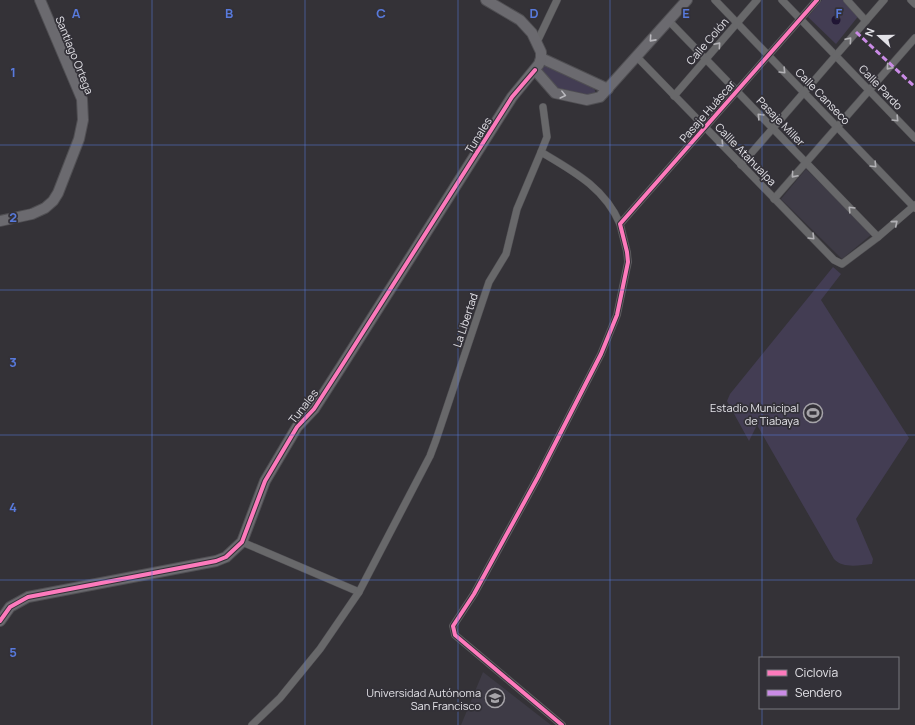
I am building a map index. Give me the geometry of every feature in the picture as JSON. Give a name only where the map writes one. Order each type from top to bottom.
[{"type":"street","name":"Santiago Ortega","points":[[0,221],[32,214],[45,208],[53,201],[58,193],[79,139],[83,120],[82,99],[40,0]]},
{"type":"street","points":[[486,0],[520,20],[532,33],[537,42],[541,58],[608,89]]},
{"type":"street","points":[[537,42],[557,0]]},
{"type":"street","points":[[534,70],[552,91],[559,94],[587,100],[600,97],[687,0]]},
{"type":"street","name":"Calle Canseco","points":[[715,0],[915,207]]},
{"type":"street","name":"Calle Colón","points":[[674,96],[757,0]]},
{"type":"street","name":"Calle Pardo","points":[[782,0],[915,138]]},
{"type":"street","name":"Pasaje Huáscar","points":[[620,224],[817,0]]},
{"type":"street","points":[[847,0],[866,21]]},
{"type":"street","points":[[741,165],[884,0]]},
{"type":"street","points":[[911,0],[915,4]]},
{"type":"street","name":"Pasaje Miller","points":[[668,20],[878,237]]},
{"type":"street","points":[[774,199],[915,38]]},
{"type":"street","name":"Callle Atahualpa","points":[[636,56],[834,260],[842,264],[878,237]]},
{"type":"street","name":"Tunales","points":[[0,621],[10,607],[28,597],[216,561],[226,557],[242,542],[265,481],[291,436],[314,409],[338,373],[512,97],[534,70],[541,58]]},
{"type":"street","name":"La Libertad","points":[[252,725],[280,698],[320,649],[359,592],[433,448],[489,282],[506,254],[517,209],[547,137],[543,108]]},
{"type":"street","points":[[541,152],[591,184],[610,206],[620,224],[628,252],[627,273],[617,315],[601,354],[534,484],[474,594],[452,629],[455,636],[562,725]]},
{"type":"street","points":[[878,237],[915,207]]},
{"type":"street","points":[[242,542],[359,592]]},
{"type":"shaded area","points":[[822,0],[846,0],[860,14],[836,44],[808,17]]},
{"type":"shaded area","points":[[834,16],[838,16],[840,20],[838,24],[834,24],[832,22],[832,18]]},
{"type":"shaded area","points":[[543,65],[546,65],[594,88],[596,94],[594,97],[555,90],[540,68]]},
{"type":"shaded area","points":[[806,169],[872,234],[842,259],[781,199]]},
{"type":"shaded area","name":"Estadio Municipal de Tiabaya","points":[[833,267],[841,274],[821,300],[909,438],[856,519],[873,559],[872,564],[847,565],[834,559],[757,425],[749,441],[727,401],[730,394]]},
{"type":"shaded area","name":"Universidad Autónoma San Francisco","points":[[483,672],[551,725],[461,725]]},
{"type":"marked path","points":[[856,32],[915,87]]},
{"type":"cycle path","points":[[562,725],[455,635],[453,626],[474,594],[538,477],[601,354],[617,315],[628,262],[620,224],[817,0]]},
{"type":"cycle path","points":[[0,621],[10,607],[28,597],[216,561],[226,557],[242,542],[265,481],[297,427],[314,409],[512,97],[535,70]]},
{"type":"place","name":"Estadio Municipal de Tiabaya","points":[[813,413]]},
{"type":"place","name":"Universidad Autónoma San Francisco","points":[[495,698]]}]
